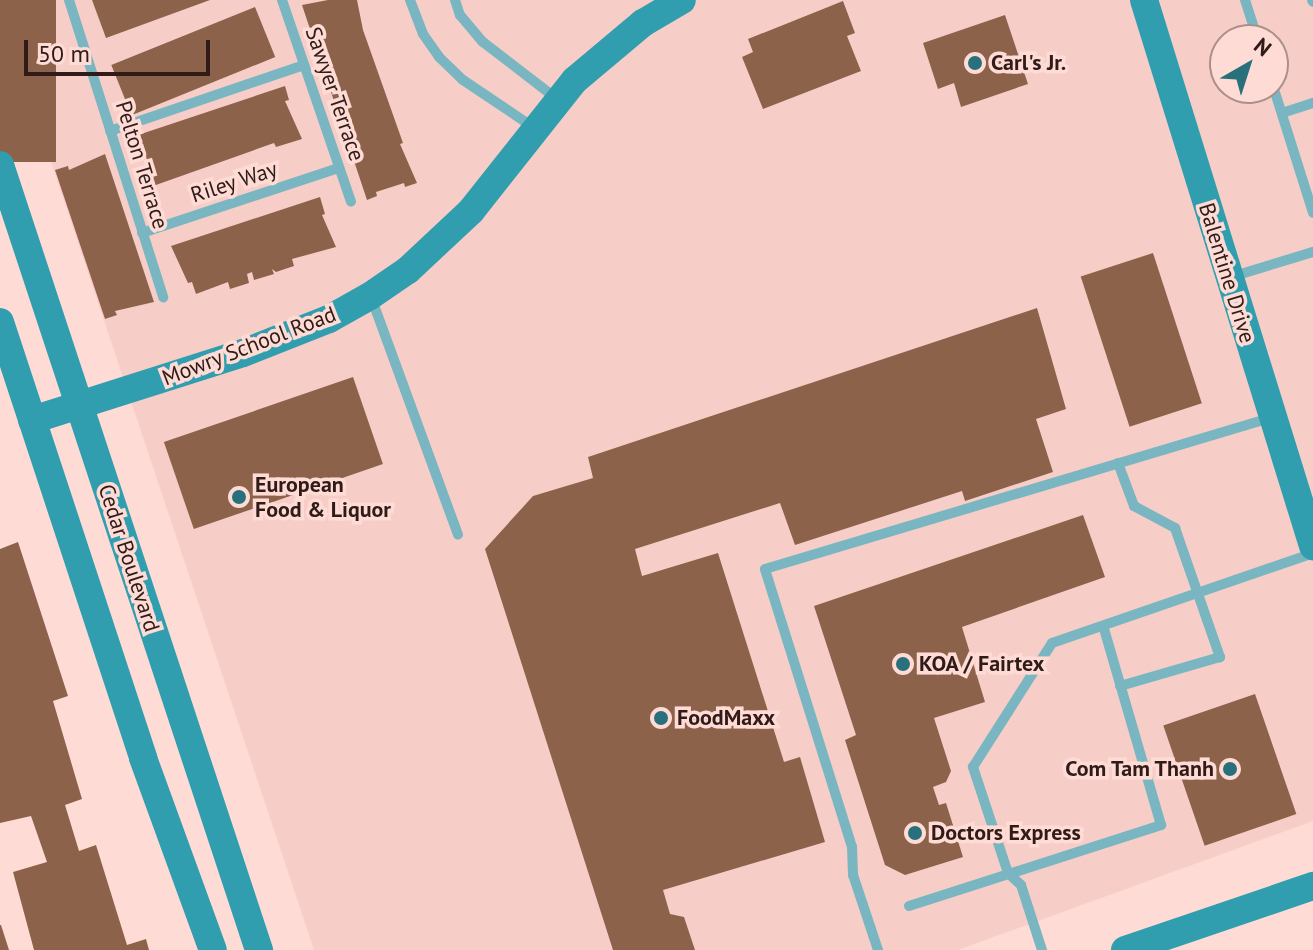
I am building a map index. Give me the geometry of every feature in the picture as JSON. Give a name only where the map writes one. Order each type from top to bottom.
[{"type":"main road","name":"Mowry School Road","points":[[32,420],[187,373],[289,336],[370,296],[408,270],[461,222],[558,100],[608,50],[682,0]]},
{"type":"main road","name":"Balentine Drive","points":[[1144,0],[1313,546]]},
{"type":"main road","name":"Cedar Boulevard","points":[[0,165],[259,950]]},
{"type":"main road","points":[[0,322],[143,758],[213,950]]},
{"type":"main road","points":[[1125,950],[1313,886]]},
{"type":"lane","name":"Pelton Terrace","points":[[69,0],[163,297]]},
{"type":"lane","name":"Sawyer Terrace","points":[[282,0],[351,202]]},
{"type":"lane","points":[[410,0],[423,34],[439,57],[463,80],[535,128]]},
{"type":"lane","points":[[455,0],[460,15],[483,42],[558,100]]},
{"type":"lane","points":[[1245,0],[1253,24]]},
{"type":"lane","points":[[110,131],[304,65]]},
{"type":"lane","points":[[1282,113],[1313,103]]},
{"type":"lane","points":[[1279,104],[1313,213]]},
{"type":"lane","name":"Riley Way","points":[[142,233],[339,168]]},
{"type":"lane","points":[[1229,277],[1313,252]]},
{"type":"lane","points":[[370,296],[458,535]]},
{"type":"lane","points":[[878,950],[853,875],[852,847],[765,569],[1272,418]]},
{"type":"lane","points":[[1118,463],[1134,506],[1175,528],[1220,657],[1120,686]]},
{"type":"lane","points":[[1042,950],[1021,885],[1008,873],[973,767],[1052,643],[1313,553]]},
{"type":"lane","points":[[909,906],[1161,825],[1103,626]]},
{"type":"shaded area","points":[[0,0],[1313,0],[1313,821],[958,950],[314,950],[0,9]]},
{"type":"building","points":[[0,0],[56,0],[56,162],[0,162]]},
{"type":"building","points":[[92,0],[210,0],[106,38]]},
{"type":"building","points":[[328,0],[357,0],[363,30],[403,143],[400,144],[417,183],[405,187],[404,183],[376,192],[377,196],[367,200],[302,5]]},
{"type":"building","points":[[843,1],[855,33],[847,36],[861,71],[763,109],[742,57],[753,52],[748,39]]},
{"type":"building","points":[[255,7],[275,57],[132,115],[111,65]]},
{"type":"building","name":"Carl's Jr.","points":[[1005,15],[1028,84],[961,107],[954,83],[938,89],[923,43]]},
{"type":"building","points":[[285,86],[289,100],[285,101],[302,139],[276,147],[274,143],[153,186],[144,147],[139,148],[135,136]]},
{"type":"building","points":[[105,154],[154,302],[115,311],[117,315],[105,319],[55,170],[68,166],[69,170]]},
{"type":"building","points":[[320,197],[325,214],[322,215],[336,247],[292,259],[294,266],[276,272],[272,269],[274,274],[254,280],[252,272],[247,274],[249,283],[230,289],[228,282],[196,294],[192,282],[188,283],[171,246]]},
{"type":"building","points":[[1153,253],[1202,403],[1130,427],[1081,276]]},
{"type":"building","points":[[1037,308],[1066,409],[1036,419],[1053,472],[965,501],[962,491],[795,545],[780,503],[635,549],[642,576],[718,553],[784,762],[800,757],[825,842],[663,890],[670,914],[684,917],[695,950],[613,950],[485,549],[533,496],[593,478],[588,457]]},
{"type":"building","points":[[353,377],[383,464],[194,529],[164,442]]},
{"type":"building","points":[[1083,515],[1105,577],[962,627],[985,702],[934,718],[951,771],[946,782],[933,787],[939,805],[946,803],[963,857],[905,875],[885,865],[845,740],[856,735],[814,606]]},
{"type":"building","points":[[18,542],[68,696],[53,701],[82,799],[65,805],[79,851],[96,845],[127,945],[146,939],[149,950],[34,950],[13,872],[47,862],[31,816],[0,823],[0,549]]},
{"type":"building","name":"Com Tam Thanh","points":[[1255,694],[1296,814],[1205,846],[1163,726]]},
{"type":"building","points":[[1,925],[9,950],[0,950]]},
{"type":"place","name":"Carl's Jr.","points":[[975,63]]},
{"type":"place","name":"European Food & Liquor","points":[[239,497]]},
{"type":"place","name":"KOA / Fairtex","points":[[903,664]]},
{"type":"place","name":"FoodMaxx","points":[[661,718]]},
{"type":"place","name":"Com Tam Thanh","points":[[1230,769]]},
{"type":"place","name":"Doctors Express","points":[[915,833]]}]
